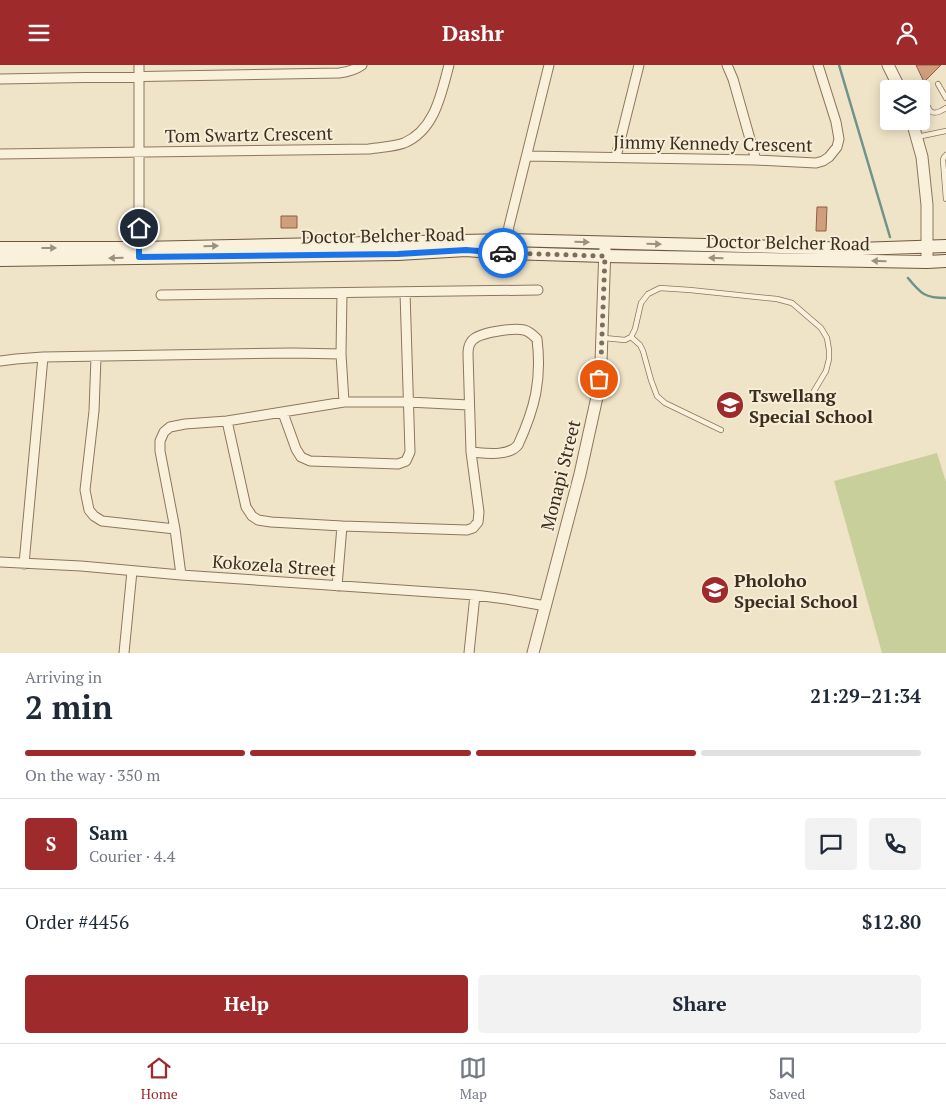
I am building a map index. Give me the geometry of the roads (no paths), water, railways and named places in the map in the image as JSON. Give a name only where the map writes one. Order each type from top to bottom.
[{"type":"main road","name":"Doctor Belcher Road","points":[[0,248],[139,253],[398,254],[605,242],[856,249],[946,246]]},
{"type":"main road","name":"Doctor Belcher Road","points":[[506,247],[605,256],[946,261]]},
{"type":"main road","name":"Doctor Belcher Road","points":[[0,260],[139,253]]},
{"type":"street","points":[[139,65],[139,253]]},
{"type":"street","points":[[0,79],[339,73],[347,72],[362,65]]},
{"type":"street","name":"Tom Swartz Crescent","points":[[0,154],[369,149],[397,145],[411,139],[428,125],[436,108],[448,65]]},
{"type":"street","points":[[506,247],[509,226],[549,65]]},
{"type":"street","points":[[616,157],[639,65]]},
{"type":"street","points":[[727,65],[733,79],[756,160]]},
{"type":"street","name":"Jimmy Kennedy Crescent","points":[[527,156],[756,160],[816,163],[823,161],[837,147],[839,134],[818,65]]},
{"type":"street","points":[[888,65],[896,80]]},
{"type":"street","points":[[914,130],[922,157],[926,195],[927,262]]},
{"type":"street","name":"Monapi Street","points":[[533,653],[580,474],[597,397],[601,361],[605,242]]},
{"type":"street","points":[[161,295],[538,289]]},
{"type":"street","points":[[283,413],[296,449],[302,457],[310,461],[398,464],[406,461],[410,452],[405,292]]},
{"type":"street","points":[[342,293],[341,354],[344,403]]},
{"type":"street","points":[[227,421],[246,507],[252,516],[258,520],[342,526],[467,530],[473,528],[478,522],[479,512],[471,451],[468,354],[471,342],[478,336],[490,333],[513,329],[525,330],[537,339],[538,381],[536,398],[518,445],[514,450],[504,452],[471,451]]},
{"type":"street","points":[[0,361],[43,357],[341,354]]},
{"type":"street","points":[[24,564],[43,357]]},
{"type":"street","points":[[96,357],[94,411],[85,490],[89,511],[102,521],[175,529]]},
{"type":"street","points":[[181,575],[175,529],[160,451],[160,441],[164,432],[170,427],[227,421],[344,403],[408,402],[469,405]]},
{"type":"street","points":[[338,585],[342,526]]},
{"type":"street","name":"Kokozela Street","points":[[0,562],[81,566],[181,575],[475,595],[546,606]]},
{"type":"street","points":[[124,653],[132,571]]},
{"type":"street","points":[[469,653],[475,595]]},
{"type":"lane","points":[[938,84],[946,98]]},
{"type":"lane","points":[[930,111],[937,114],[946,109]]},
{"type":"lane","points":[[916,137],[946,131]]},
{"type":"lane","points":[[946,155],[943,160],[946,199]]},
{"type":"lane","points":[[602,338],[625,340],[631,337],[641,303],[648,294],[660,288],[768,298],[792,303],[821,328],[827,338],[830,350],[826,371],[811,396]]},
{"type":"lane","points":[[631,337],[640,345],[657,396],[665,403],[721,430]]},
{"type":"waterway","points":[[839,65],[890,237]]},
{"type":"waterway","points":[[908,278],[924,294],[946,298]]},
{"type":"place","name":"Tswellang Special School","points":[[730,405]]},
{"type":"place","name":"Pholoho Special School","points":[[715,590]]}]
